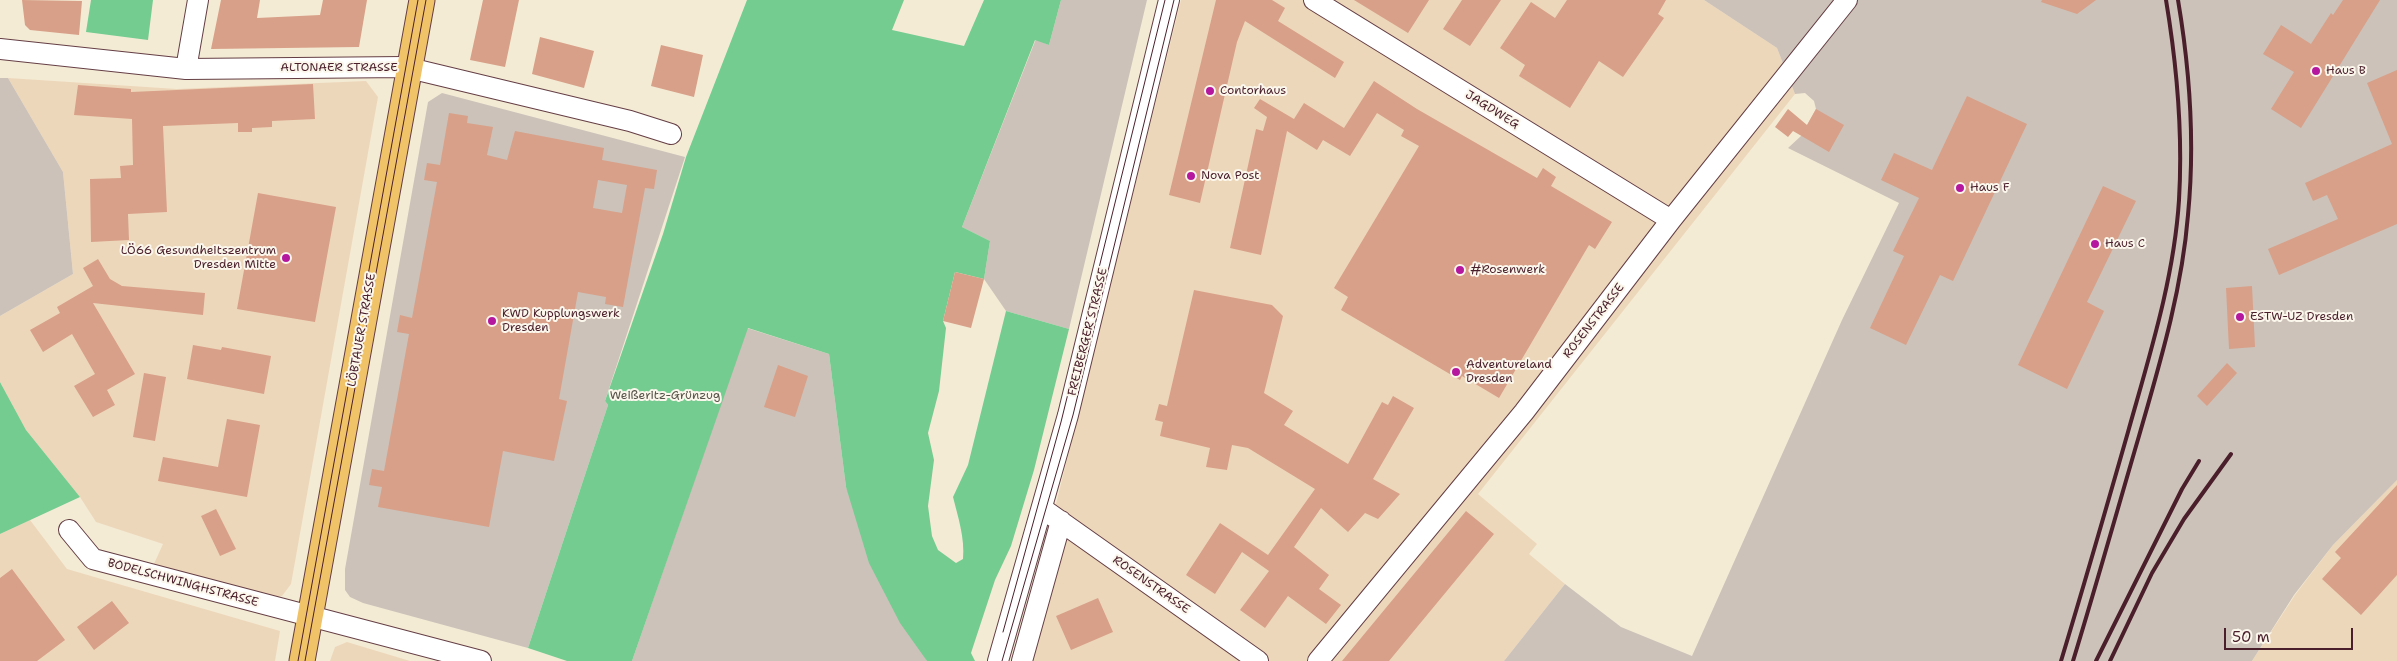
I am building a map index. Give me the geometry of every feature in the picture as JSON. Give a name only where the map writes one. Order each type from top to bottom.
[{"type":"main road","name":"LÖBTAUER STRASSE","points":[[302,661],[422,0]]},
{"type":"street","points":[[186,69],[198,0]]},
{"type":"street","name":"FREIBERGER STRASSE","points":[[998,661],[1043,509],[1068,414],[1169,0]]},
{"type":"street","name":"JAGDWEG","points":[[1314,0],[1671,220]]},
{"type":"street","name":"ROSENSTRASSE","points":[[1318,661],[1524,412],[1671,220],[1847,0]]},
{"type":"street","name":"ALTONAER STRASSE","points":[[0,49],[186,69],[409,68],[630,121],[672,134]]},
{"type":"street","name":"ROSENSTRASSE","points":[[1043,509],[1258,661]]},
{"type":"street","points":[[1022,661],[1061,522]]},
{"type":"street","name":"BODELSCHWINGHSTRASSE","points":[[70,530],[93,559],[481,661]]},
{"type":"shaded area","points":[[1061,0],[1147,0],[1069,329],[1006,311],[984,279],[990,241],[962,227],[1036,39],[1049,45]]},
{"type":"shaded area","points":[[1181,0],[1704,0],[1777,48],[1795,94],[1478,494],[1537,544],[1529,554],[1565,584],[1504,661],[1017,661]]},
{"type":"shaded area","points":[[1704,0],[2397,0],[2397,480],[2333,545],[2294,595],[2252,661],[1504,661],[1565,584],[1621,627],[1692,656],[1842,320],[1899,203],[1788,148],[1801,136],[1816,109],[1814,101],[1805,93],[1795,94],[1777,48]]},
{"type":"shaded area","points":[[0,78],[8,78],[63,172],[73,274],[0,316]]},
{"type":"shaded area","points":[[8,78],[177,89],[366,81],[378,97],[291,584],[282,596],[268,598],[153,566],[163,544],[96,522],[80,497],[26,430],[0,382],[0,316],[73,274],[63,172]]},
{"type":"shaded area","points":[[442,93],[685,157],[605,401],[608,405],[528,648],[363,603],[350,597],[345,590],[345,569],[428,102]]},
{"type":"shaded area","points":[[747,328],[829,354],[846,487],[927,661],[632,661]]},
{"type":"shaded area","points":[[2397,480],[2397,661],[2252,661],[2295,595],[2333,545]]},
{"type":"shaded area","points":[[30,520],[67,569],[280,631],[275,661],[0,661],[0,534]]},
{"type":"shaded area","points":[[347,642],[410,661],[330,661],[335,647]]},
{"type":"green space","points":[[91,0],[153,0],[148,40],[86,32]]},
{"type":"green space","name":"Weißeritz-Grünzug","points":[[747,0],[904,0],[892,30],[964,46],[984,0],[1061,0],[1049,45],[1035,40],[962,227],[990,241],[984,279],[955,272],[943,321],[946,328],[939,391],[928,433],[934,460],[928,506],[932,536],[938,550],[956,563],[963,559],[963,543],[953,497],[968,465],[1006,311],[1069,329],[1034,470],[1011,546],[995,580],[971,653],[975,661],[927,661],[900,623],[869,563],[846,487],[829,354],[748,328],[632,661],[567,661],[528,648],[608,405],[605,401],[663,234],[686,157]]},
{"type":"green space","points":[[0,382],[26,430],[80,497],[0,534]]},
{"type":"building","points":[[22,0],[82,1],[79,35],[30,30],[25,25]]},
{"type":"building","points":[[221,0],[260,0],[257,18],[320,15],[323,0],[367,0],[359,47],[211,49]]},
{"type":"building","points":[[483,0],[519,0],[505,67],[470,60]]},
{"type":"building","name":"Contorhaus","points":[[1216,0],[1272,0],[1285,8],[1278,21],[1344,62],[1335,78],[1245,21],[1237,42],[1200,203],[1169,195]]},
{"type":"building","points":[[1354,0],[1429,0],[1408,33]]},
{"type":"building","points":[[1462,0],[1501,0],[1470,46],[1443,29]]},
{"type":"building","points":[[1567,0],[1666,0],[1658,14],[1664,18],[1623,77],[1599,61],[1570,108],[1519,76],[1525,65],[1500,48],[1531,2],[1555,18]]},
{"type":"building","points":[[2042,0],[2096,0],[2077,14],[2041,2]]},
{"type":"building","name":"Haus B","points":[[2343,0],[2380,0],[2301,128],[2271,109],[2294,72],[2263,54],[2281,25],[2311,44],[2331,13],[2333,15]]},
{"type":"building","points":[[540,37],[594,51],[584,88],[532,74]]},
{"type":"building","points":[[661,45],[703,55],[694,97],[651,86]]},
{"type":"building","points":[[2397,70],[2397,224],[2279,275],[2268,249],[2338,219],[2327,195],[2313,201],[2305,183],[2392,144],[2367,83]]},
{"type":"building","name":"#Rosenwerk","points":[[1374,81],[1417,109],[1537,178],[1543,168],[1556,177],[1551,186],[1612,222],[1595,249],[1589,245],[1499,398],[1462,376],[1460,380],[1341,310],[1348,297],[1334,288],[1419,146],[1401,136],[1404,130],[1377,113],[1350,156],[1323,140],[1317,150],[1287,131],[1261,255],[1230,248],[1256,129],[1263,131],[1267,117],[1254,108],[1260,99],[1294,119],[1304,103],[1344,128]]},
{"type":"building","points":[[313,84],[315,119],[272,121],[272,127],[252,128],[252,132],[238,132],[238,123],[163,126],[167,212],[128,214],[129,240],[91,242],[90,179],[121,178],[120,166],[133,165],[132,119],[74,115],[78,85],[131,89],[131,92]]},
{"type":"building","name":"Haus F","points":[[1967,96],[2027,124],[1953,281],[1940,275],[1906,345],[1870,328],[1904,256],[1893,251],[1919,198],[1881,180],[1894,153],[1932,170]]},
{"type":"building","points":[[1788,109],[1807,125],[1816,109],[1844,125],[1829,152],[1793,131],[1788,137],[1775,127]]},
{"type":"building","name":"KWD Kupplungswerk Dresden","points":[[449,113],[468,116],[467,123],[493,127],[487,155],[507,160],[515,131],[604,148],[602,160],[657,170],[654,189],[645,188],[623,307],[605,304],[606,297],[578,292],[559,399],[567,401],[554,461],[503,451],[489,527],[378,507],[382,487],[369,485],[372,469],[384,471],[409,334],[397,332],[400,315],[412,318],[437,182],[424,180],[427,163],[440,165]],"holes":[[[598,180],[627,185],[622,213],[593,208]]]},
{"type":"building","points":[[2103,186],[2136,201],[2087,302],[2104,311],[2067,389],[2018,365]]},
{"type":"building","name":"LÖ66 Gesundheitszentrum Dresden Mitte","points":[[258,193],[336,207],[315,322],[237,309]]},
{"type":"building","points":[[98,259],[110,279],[122,286],[205,293],[203,315],[93,303],[135,374],[107,390],[115,405],[93,417],[74,386],[95,374],[72,334],[43,352],[30,330],[60,313],[57,307],[93,286],[83,268]]},
{"type":"building","points":[[955,272],[984,279],[971,328],[943,321]]},
{"type":"building","name":"ESTW-UZ Dresden","points":[[2252,286],[2255,347],[2229,349],[2226,288]]},
{"type":"building","points":[[1194,290],[1272,305],[1283,316],[1264,393],[1293,411],[1284,425],[1348,464],[1382,402],[1388,405],[1393,396],[1414,408],[1373,479],[1400,494],[1378,519],[1365,513],[1348,532],[1321,508],[1294,547],[1329,575],[1319,589],[1341,605],[1326,624],[1288,596],[1265,628],[1240,610],[1269,571],[1242,552],[1215,594],[1186,575],[1220,523],[1268,555],[1315,489],[1248,448],[1232,445],[1227,470],[1206,467],[1210,448],[1160,436],[1163,422],[1155,420],[1159,404],[1167,406]]},
{"type":"building","points":[[193,345],[221,350],[222,347],[271,356],[264,394],[187,379]]},
{"type":"building","points":[[2227,363],[2237,373],[2207,406],[2197,396]]},
{"type":"building","points":[[778,365],[808,376],[795,417],[764,407]]},
{"type":"building","points":[[144,373],[166,377],[155,441],[133,437]]},
{"type":"building","points":[[227,419],[260,425],[247,497],[158,481],[163,457],[218,467]]},
{"type":"building","points":[[2397,485],[2397,575],[2361,615],[2322,579],[2341,558],[2335,552]]},
{"type":"building","points":[[216,509],[236,549],[220,556],[201,516]]},
{"type":"building","points":[[1466,511],[1494,534],[1389,661],[1342,661]]},
{"type":"building","points":[[12,569],[65,640],[37,661],[0,661],[0,578]]},
{"type":"building","points":[[1098,598],[1113,632],[1071,650],[1056,616]]},
{"type":"building","points":[[112,601],[129,623],[94,650],[77,627]]},
{"type":"tram line","points":[[298,661],[418,0]]},
{"type":"tram line","points":[[305,661],[426,0]]},
{"type":"tram line","points":[[1003,632],[1061,422],[1165,0]]},
{"type":"tram line","points":[[1002,661],[1073,415],[1174,0]]},
{"type":"railway","points":[[2061,661],[2160,318],[2172,259],[2179,200],[2180,124],[2176,74],[2166,0]]},
{"type":"railway","points":[[2073,661],[2155,381],[2181,271],[2190,188],[2191,134],[2186,53],[2178,0]]},
{"type":"railway","points":[[2110,661],[2152,573],[2184,519],[2231,454]]},
{"type":"railway","points":[[2096,661],[2182,489],[2199,461]]},
{"type":"place","name":"Haus B","points":[[2316,71]]},
{"type":"place","name":"Contorhaus","points":[[1210,91]]},
{"type":"place","name":"Nova Post","points":[[1191,176]]},
{"type":"place","name":"Haus F","points":[[1960,188]]},
{"type":"place","name":"Haus C","points":[[2095,244]]},
{"type":"place","name":"LÖ66 Gesundheitszentrum Dresden Mitte","points":[[286,258]]},
{"type":"place","name":"#Rosenwerk","points":[[1460,270]]},
{"type":"place","name":"ESTW-UZ Dresden","points":[[2240,317]]},
{"type":"place","name":"KWD Kupplungswerk Dresden","points":[[492,321]]},
{"type":"place","name":"Adventureland Dresden","points":[[1456,372]]}]
